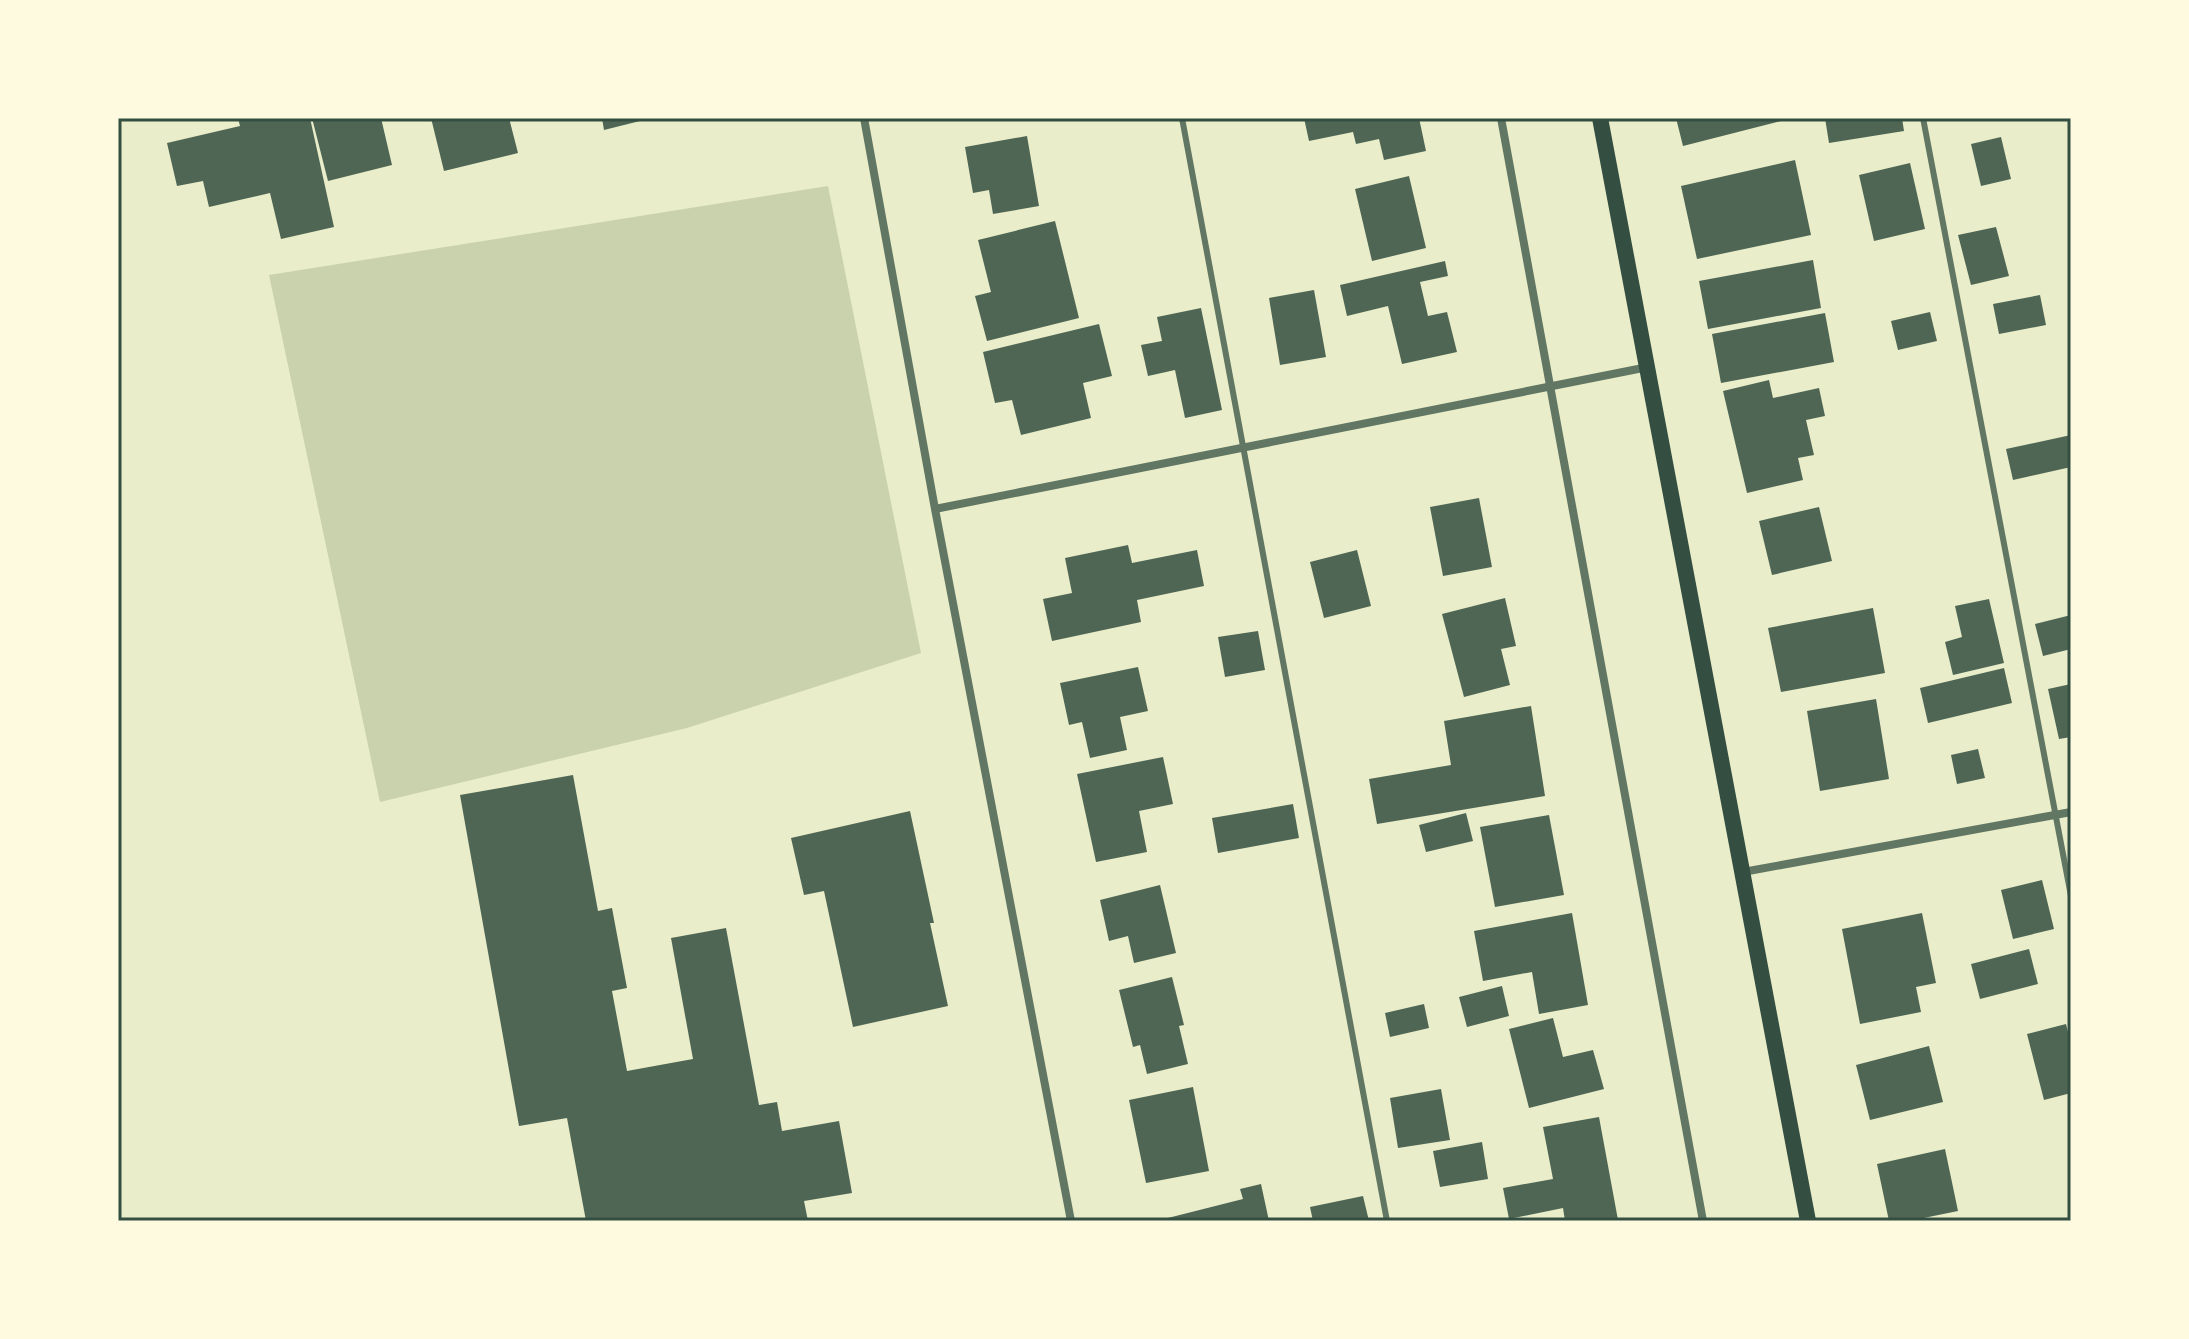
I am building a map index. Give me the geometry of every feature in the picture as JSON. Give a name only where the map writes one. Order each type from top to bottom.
[{"type":"main road","points":[[1600,118],[1808,1221]]},
{"type":"street","points":[[864,118],[1071,1221]]},
{"type":"street","points":[[1501,118],[1703,1221]]},
{"type":"street","points":[[935,509],[1648,367]]},
{"type":"street","points":[[1743,872],[2071,812]]},
{"type":"lane","points":[[1182,118],[1387,1221]]},
{"type":"lane","points":[[1923,118],[2071,896]]},
{"type":"green space","points":[[828,186],[921,653],[687,728],[380,802],[269,275]]},
{"type":"building","points":[[238,118],[310,118],[334,227],[281,239],[270,193],[209,207],[203,181],[177,186],[167,143],[240,126]]},
{"type":"building","points":[[312,118],[381,118],[392,165],[328,181]]},
{"type":"building","points":[[431,118],[509,118],[518,153],[444,171]]},
{"type":"building","points":[[602,118],[648,118],[648,119],[604,130]]},
{"type":"building","points":[[1304,118],[1419,118],[1426,151],[1384,160],[1379,139],[1356,144],[1353,132],[1309,141]]},
{"type":"building","points":[[1676,118],[1789,118],[1789,119],[1683,146]]},
{"type":"building","points":[[1825,118],[1902,118],[1904,131],[1829,143]]},
{"type":"building","points":[[1027,136],[1039,206],[993,214],[989,190],[973,193],[965,147]]},
{"type":"building","points":[[2001,137],[2011,179],[1981,186],[1971,144]]},
{"type":"building","points":[[1795,160],[1811,235],[1697,259],[1681,186]]},
{"type":"building","points":[[1910,163],[1925,229],[1874,241],[1859,175]]},
{"type":"building","points":[[1409,176],[1426,248],[1372,261],[1355,189]]},
{"type":"building","points":[[1055,221],[1079,318],[987,341],[975,296],[991,292],[978,240]]},
{"type":"building","points":[[1996,227],[2009,276],[1971,285],[1958,235]]},
{"type":"building","points":[[1813,260],[1821,308],[1708,329],[1699,281]]},
{"type":"building","points":[[1445,261],[1448,276],[1420,282],[1428,316],[1447,312],[1457,352],[1402,364],[1388,306],[1347,316],[1340,285]]},
{"type":"building","points":[[1314,290],[1326,357],[1280,365],[1269,298]]},
{"type":"building","points":[[2040,295],[2046,325],[1999,334],[1993,304]]},
{"type":"building","points":[[1201,308],[1222,410],[1185,418],[1175,370],[1148,376],[1141,345],[1162,341],[1157,317]]},
{"type":"building","points":[[1930,312],[1937,341],[1898,350],[1891,321]]},
{"type":"building","points":[[1825,313],[1834,362],[1721,383],[1712,334]]},
{"type":"building","points":[[1099,324],[1112,376],[1083,383],[1091,418],[1021,435],[1012,400],[995,403],[983,352]]},
{"type":"building","points":[[1769,380],[1773,398],[1819,388],[1825,416],[1806,420],[1814,455],[1798,458],[1803,480],[1747,493],[1723,391]]},
{"type":"building","points":[[2071,435],[2071,467],[2013,480],[2006,449]]},
{"type":"building","points":[[1479,498],[1492,567],[1443,576],[1430,507]]},
{"type":"building","points":[[1819,507],[1832,561],[1772,575],[1759,521]]},
{"type":"building","points":[[1128,545],[1132,563],[1197,550],[1204,586],[1137,600],[1141,622],[1052,641],[1043,599],[1072,593],[1065,558]]},
{"type":"building","points":[[1357,550],[1371,606],[1324,618],[1310,562]]},
{"type":"building","points":[[1505,598],[1516,646],[1501,649],[1510,685],[1464,697],[1442,614]]},
{"type":"building","points":[[1989,599],[2004,663],[1953,675],[1945,642],[1962,637],[1955,606]]},
{"type":"building","points":[[1873,608],[1885,673],[1781,692],[1768,628]]},
{"type":"building","points":[[2071,615],[2071,649],[2043,656],[2035,624]]},
{"type":"building","points":[[1258,631],[1265,670],[1225,677],[1218,637]]},
{"type":"building","points":[[1138,667],[1148,711],[1120,717],[1127,750],[1090,758],[1082,722],[1069,725],[1060,683]]},
{"type":"building","points":[[2004,668],[2012,703],[1928,723],[1920,688]]},
{"type":"building","points":[[2071,684],[2071,737],[2059,739],[2048,689]]},
{"type":"building","points":[[1876,699],[1889,779],[1820,791],[1807,711]]},
{"type":"building","points":[[1531,706],[1545,796],[1377,824],[1369,779],[1451,765],[1444,721]]},
{"type":"building","points":[[1978,749],[1985,778],[1957,784],[1951,755]]},
{"type":"building","points":[[1163,757],[1173,804],[1139,811],[1147,852],[1096,862],[1077,774]]},
{"type":"building","points":[[573,775],[598,911],[612,908],[627,988],[612,991],[627,1071],[693,1059],[671,938],[726,928],[759,1105],[777,1102],[782,1131],[839,1121],[852,1193],[804,1201],[808,1221],[586,1221],[567,1118],[519,1126],[460,795]]},
{"type":"building","points":[[1293,804],[1299,838],[1218,853],[1212,818]]},
{"type":"building","points":[[910,811],[948,1006],[853,1027],[824,891],[804,895],[791,838]]},
{"type":"building","points":[[1466,813],[1473,841],[1426,852],[1419,825]]},
{"type":"building","points":[[1549,815],[1564,895],[1495,907],[1480,827]]},
{"type":"building","points":[[2042,880],[2054,929],[2013,939],[2001,890]]},
{"type":"building","points":[[1160,885],[1176,953],[1134,963],[1128,936],[1109,941],[1100,900]]},
{"type":"building","points":[[1572,913],[1588,1005],[1539,1014],[1532,972],[1483,981],[1474,931]]},
{"type":"building","points":[[1922,913],[1936,983],[1916,987],[1921,1012],[1860,1024],[1842,929]]},
{"type":"building","points":[[2029,949],[2038,984],[1980,999],[1971,964]]},
{"type":"building","points":[[1172,977],[1184,1025],[1179,1026],[1188,1064],[1147,1074],[1140,1045],[1133,1047],[1119,990]]},
{"type":"building","points":[[1502,986],[1509,1016],[1467,1027],[1459,997]]},
{"type":"building","points":[[1424,1004],[1429,1028],[1390,1037],[1385,1013]]},
{"type":"building","points":[[1553,1018],[1563,1057],[1593,1050],[1604,1089],[1529,1108],[1509,1029]]},
{"type":"building","points":[[2066,1024],[2071,1044],[2071,1093],[2044,1100],[2027,1034]]},
{"type":"building","points":[[1929,1046],[1943,1102],[1870,1120],[1856,1065]]},
{"type":"building","points":[[1193,1087],[1209,1171],[1146,1183],[1129,1100]]},
{"type":"building","points":[[1441,1089],[1450,1140],[1398,1148],[1390,1098]]},
{"type":"building","points":[[1599,1117],[1618,1220],[1565,1221],[1563,1208],[1509,1219],[1503,1188],[1553,1179],[1543,1127]]},
{"type":"building","points":[[1482,1142],[1488,1179],[1440,1187],[1433,1151]]},
{"type":"building","points":[[1945,1149],[1958,1211],[1909,1221],[1889,1221],[1877,1164]]},
{"type":"building","points":[[1261,1184],[1269,1221],[1156,1221],[1243,1199],[1240,1189]]},
{"type":"building","points":[[1363,1196],[1369,1221],[1313,1221],[1310,1207]]}]
